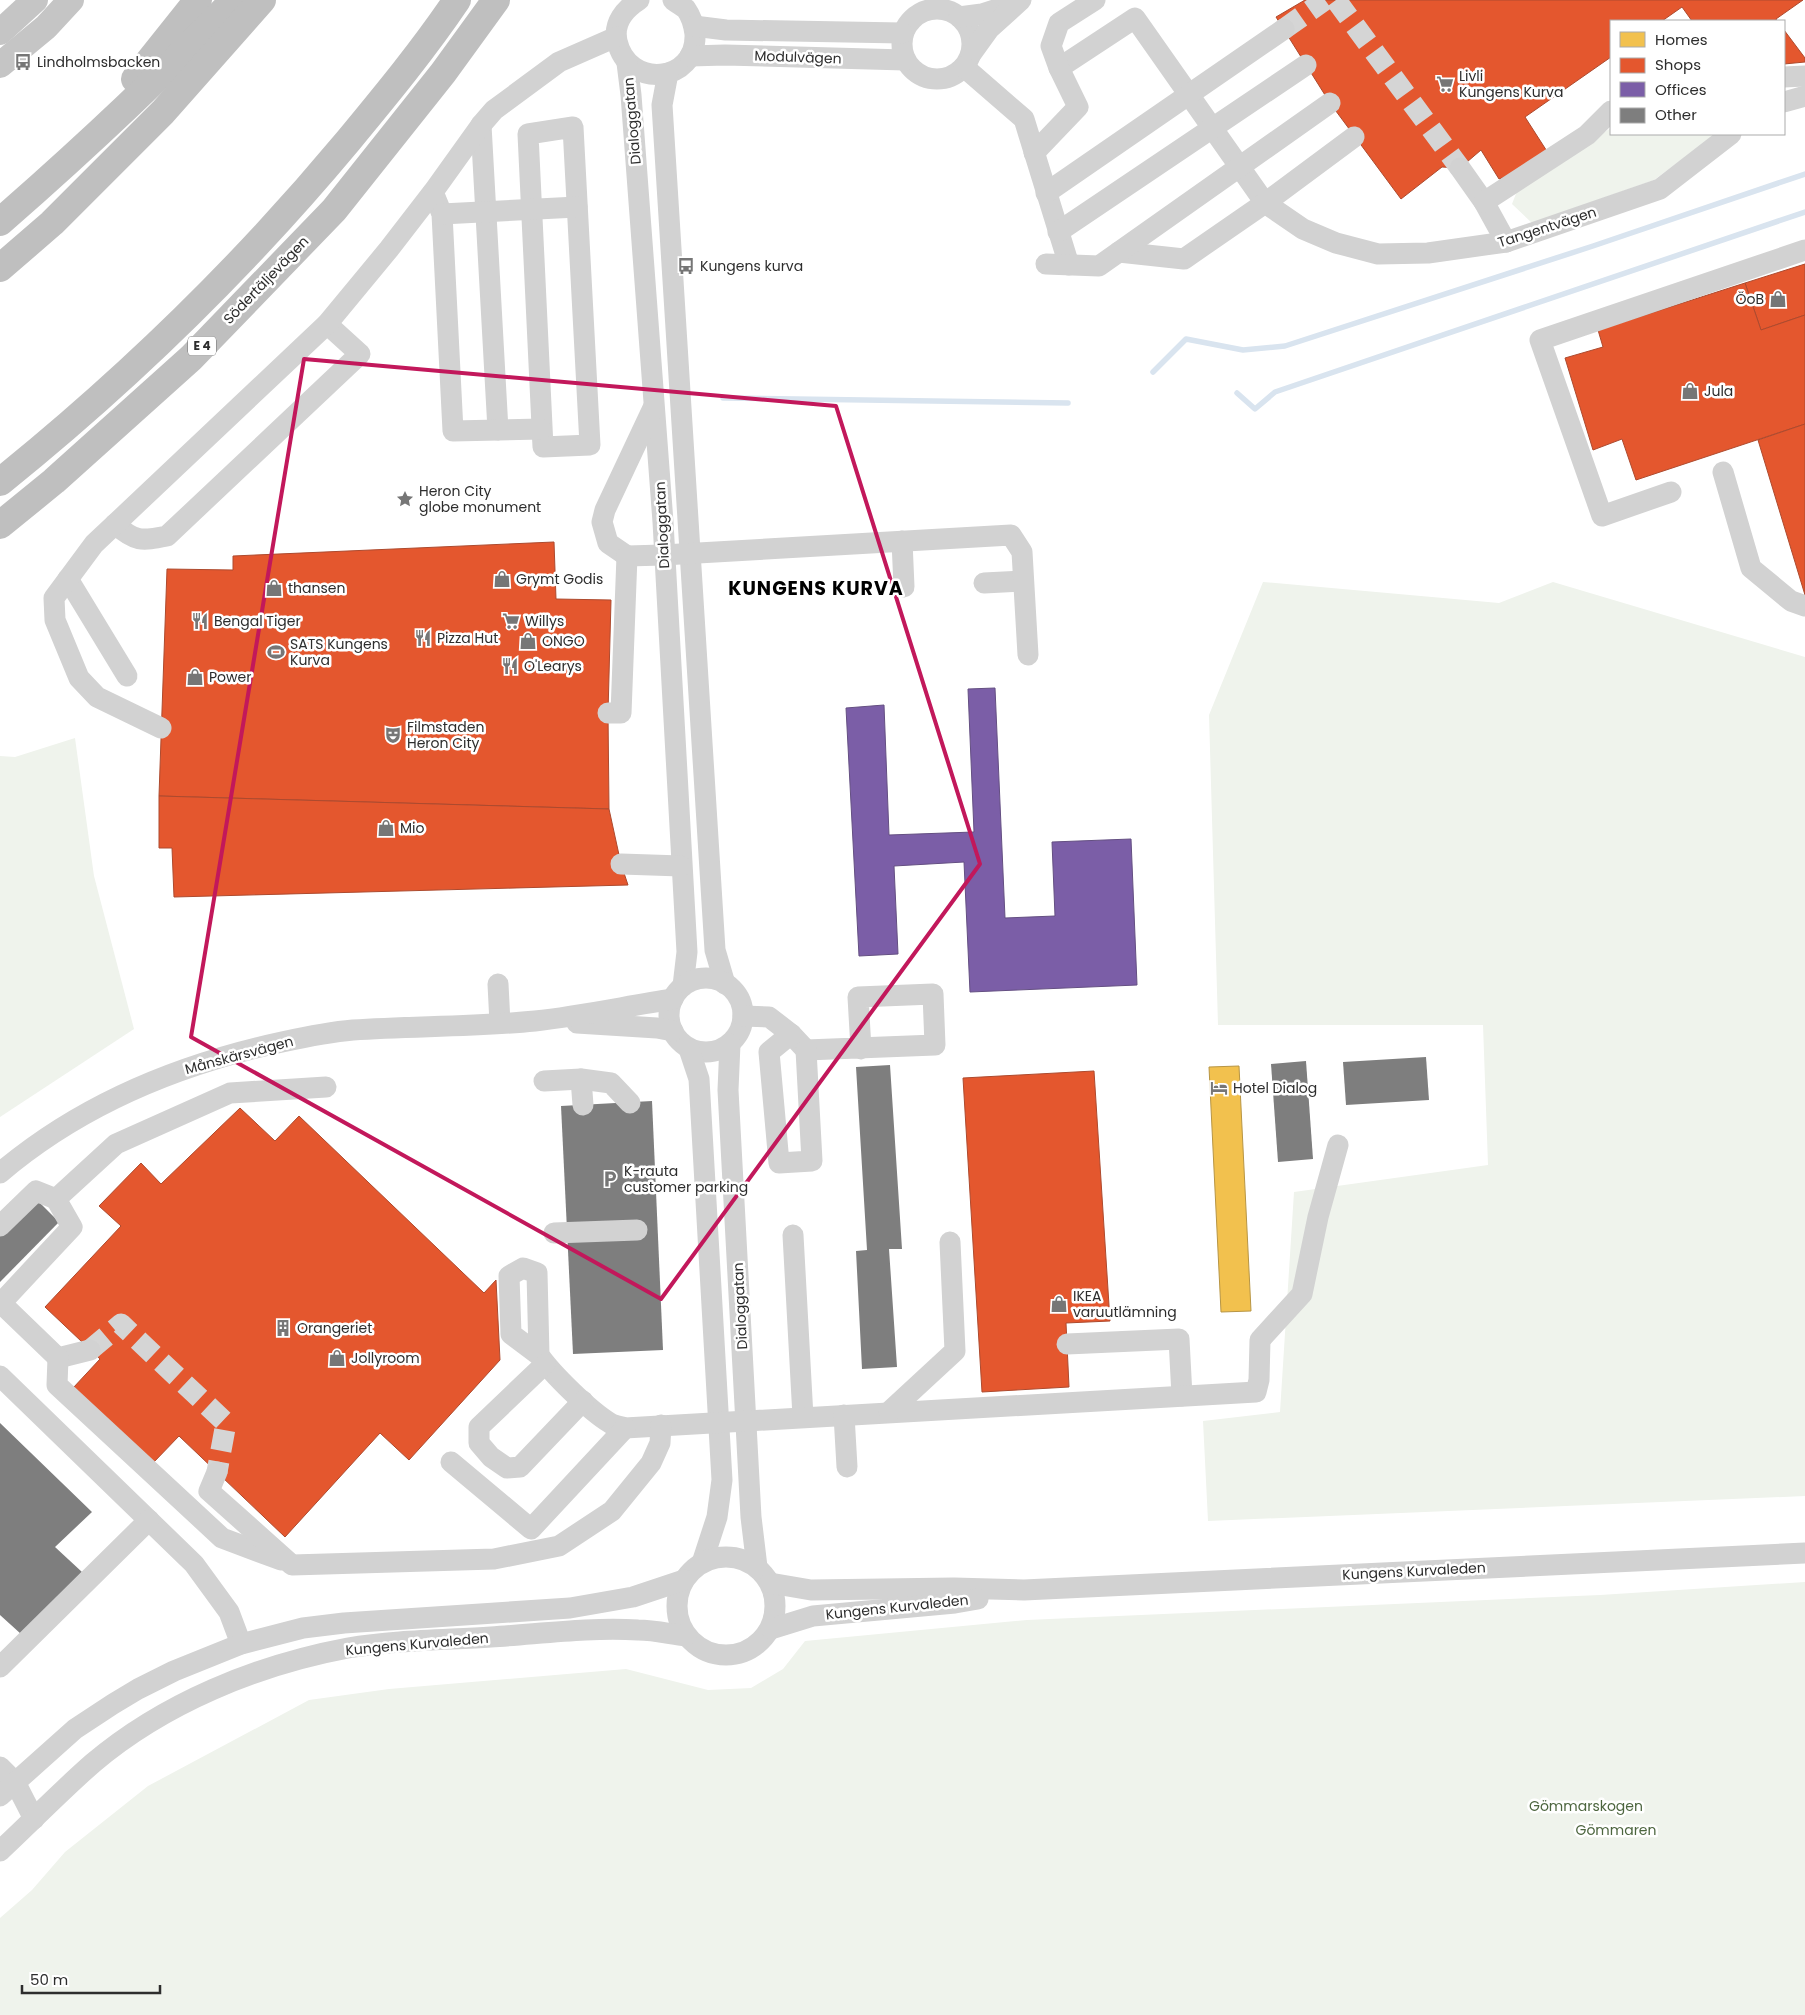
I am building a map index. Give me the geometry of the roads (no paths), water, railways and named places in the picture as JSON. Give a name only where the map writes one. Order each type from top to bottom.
[{"type":"highway","points":[[72,158],[198,0]]},
{"type":"highway","points":[[0,222],[72,158],[187,48],[234,0]]},
{"type":"highway","points":[[0,268],[52,223],[163,112],[262,0]]},
{"type":"highway","points":[[0,482],[68,427],[145,357],[220,283],[306,191],[380,103],[457,0]]},
{"type":"highway","name":"Södertäljevägen","points":[[0,525],[54,481],[191,358],[334,210],[443,73],[496,0]]},
{"type":"main road","points":[[0,32],[35,0]]},
{"type":"main road","points":[[0,65],[46,27],[71,0]]},
{"type":"street","points":[[162,728],[97,697],[79,678],[56,620],[54,598],[94,544],[327,324],[389,249],[494,110],[559,62],[616,37],[619,21],[628,7],[639,0]]},
{"type":"street","points":[[627,63],[639,72],[654,75],[668,73],[682,65],[690,56],[695,41],[694,26],[686,10],[673,0]]},
{"type":"street","points":[[1034,153],[1078,107],[1059,68],[1052,46],[1059,23],[1095,0]]},
{"type":"street","points":[[960,17],[982,14],[1019,1]]},
{"type":"street","points":[[967,61],[972,40],[969,29],[960,17],[949,11],[919,6],[915,17],[902,33],[902,48],[905,60],[921,76],[944,79],[956,74],[967,61],[989,29],[1019,1]]},
{"type":"street","points":[[1059,68],[1135,18],[1265,203]]},
{"type":"street","name":"Modulvägen","points":[[694,26],[726,30],[902,33]]},
{"type":"street","points":[[1046,193],[1284,29]]},
{"type":"street","name":"Dialoggatan","points":[[616,37],[619,51],[627,63],[631,95],[663,522],[663,555],[687,952],[678,993]]},
{"type":"street","name":"Modulvägen","points":[[690,56],[725,55],[905,60]]},
{"type":"street","points":[[967,61],[1024,119],[1069,265]]},
{"type":"street","points":[[1058,232],[1306,65]]},
{"type":"street","name":"Dialoggatan","points":[[668,73],[662,105],[690,553],[715,950],[725,984]]},
{"type":"street","points":[[1785,77],[1805,76]]},
{"type":"street","points":[[1785,102],[1805,96]]},
{"type":"street","points":[[1046,264],[1099,266],[1330,103]]},
{"type":"street","points":[[1484,202],[1586,135],[1610,112]]},
{"type":"street","points":[[481,125],[498,430]]},
{"type":"street","points":[[573,127],[577,207],[590,445],[543,447],[528,134],[573,127]]},
{"type":"street","name":"Tangentvägen","points":[[1265,203],[1303,228],[1336,243],[1378,254],[1428,254],[1506,242],[1660,190],[1730,135]]},
{"type":"street","points":[[1119,252],[1184,259],[1265,203],[1354,137]]},
{"type":"street","points":[[1460,168],[1484,202],[1506,242]]},
{"type":"street","points":[[433,192],[442,214],[453,431],[541,429]]},
{"type":"street","points":[[442,214],[577,207]]},
{"type":"street","points":[[1671,492],[1602,516],[1540,340],[1805,250]]},
{"type":"street","points":[[115,524],[127,535],[144,540],[167,536],[360,354],[327,324]]},
{"type":"street","points":[[654,405],[605,510],[602,522],[608,543],[627,556],[1011,535],[1022,552],[1028,655]]},
{"type":"street","points":[[1723,472],[1751,568],[1791,601],[1805,606]]},
{"type":"street","points":[[902,541],[904,587]]},
{"type":"street","points":[[608,713],[621,713],[627,556]]},
{"type":"street","points":[[68,579],[127,676]]},
{"type":"street","points":[[984,583],[1023,581]]},
{"type":"street","points":[[621,864],[681,866]]},
{"type":"street","points":[[699,979],[717,980],[725,984],[735,992],[741,1003],[743,1016],[739,1032],[730,1044],[717,1051],[703,1052],[689,1049],[680,1041],[669,1021],[670,1010],[678,993],[699,979]]},
{"type":"street","points":[[498,984],[500,1023]]},
{"type":"street","name":"Månskärsvägen","points":[[535,1021],[678,993]]},
{"type":"street","points":[[743,1016],[769,1017],[791,1034],[806,1050],[812,1161],[779,1163],[769,1052],[791,1034]]},
{"type":"street","name":"Månskärsvägen","points":[[0,1174],[50,1137],[138,1087],[218,1058],[293,1040],[352,1030],[535,1021],[658,1028],[673,1031]]},
{"type":"street","name":"Dialoggatan","points":[[730,1044],[728,1084],[751,1517],[764,1575]]},
{"type":"street","name":"Dialoggatan","points":[[689,1049],[699,1079],[722,1480],[717,1517],[702,1562]]},
{"type":"street","points":[[806,1050],[861,1049]]},
{"type":"street","points":[[581,1079],[583,1105]]},
{"type":"street","points":[[544,1081],[581,1079],[610,1083],[630,1103]]},
{"type":"street","points":[[56,1199],[116,1144],[230,1092],[326,1087]]},
{"type":"street","points":[[583,1401],[520,1467],[507,1468],[491,1457],[479,1443],[479,1427],[542,1360],[583,1401],[611,1424],[625,1428],[719,1421],[1256,1392],[1259,1380],[1260,1340],[1302,1294],[1318,1216],[1338,1145]]},
{"type":"street","points":[[0,1226],[36,1191],[56,1199],[72,1227],[0,1303],[58,1358],[57,1385],[222,1538],[292,1565],[494,1559],[559,1546],[612,1510],[651,1463],[660,1443],[661,1425]]},
{"type":"street","points":[[554,1233],[637,1230]]},
{"type":"street","points":[[793,1235],[803,1417]]},
{"type":"street","points":[[889,1412],[955,1351],[950,1242]]},
{"type":"street","points":[[1067,1344],[1179,1339],[1182,1396]]},
{"type":"street","points":[[58,1358],[90,1350]]},
{"type":"street","points":[[0,1376],[194,1564],[232,1617],[241,1644]]},
{"type":"street","points":[[844,1415],[847,1467]]},
{"type":"street","points":[[494,1559],[531,1529],[625,1428]]},
{"type":"street","points":[[451,1462],[531,1529]]},
{"type":"street","points":[[217,1472],[209,1490],[292,1565]]},
{"type":"street","points":[[0,1667],[149,1520]]},
{"type":"street","name":"Kungens Kurvaleden","points":[[764,1575],[811,1590],[954,1588],[1024,1590],[1805,1552]]},
{"type":"street","points":[[730,1557],[744,1560],[764,1575],[775,1598],[775,1614],[771,1629],[761,1642],[747,1652],[731,1656],[714,1655],[699,1648],[686,1636],[679,1623],[676,1608],[678,1594],[684,1580],[702,1562],[730,1557]]},
{"type":"street","name":"Kungens Kurvaleden","points":[[8,1789],[74,1729],[113,1704],[174,1671],[241,1644],[304,1628],[344,1623],[578,1606],[633,1597],[684,1580]]},
{"type":"street","name":"Kungens Kurvaleden","points":[[771,1629],[813,1616],[955,1602],[1024,1590]]},
{"type":"street","name":"Kungens Kurvaleden","points":[[0,1851],[94,1763],[135,1733],[200,1695],[273,1667],[350,1648],[390,1644],[600,1630],[638,1630],[686,1636]]},
{"type":"street","points":[[0,1767],[8,1789],[34,1819]]},
{"type":"street","points":[[0,1801],[34,1819]]},
{"type":"waterway","points":[[1153,372],[1186,339],[1243,350],[1285,346],[1593,246],[1805,174]]},
{"type":"waterway","points":[[1237,393],[1255,409],[1275,392],[1805,212]]},
{"type":"waterway","points":[[723,398],[1068,403]]},
{"type":"tunnel","points":[[1284,29],[1325,0]]},
{"type":"tunnel","points":[[1336,0],[1460,168]]},
{"type":"tunnel","points":[[90,1350],[121,1324],[226,1423],[217,1472]]},
{"type":"place","name":"Lindholmsbacken","points":[[23,62]]},
{"type":"place","name":"Livli Kungens Kurva","points":[[1445,84]]},
{"type":"place","name":"Kungens kurva","points":[[686,266]]},
{"type":"place","name":"ÖoB","points":[[1778,299]]},
{"type":"place","name":"Jula","points":[[1690,391]]},
{"type":"place","name":"Heron City globe monument","points":[[405,499]]},
{"type":"place","name":"Grymt Godis","points":[[502,579]]},
{"type":"place","name":"thansen","points":[[274,588]]},
{"type":"place","name":"Bengal Tiger","points":[[200,621]]},
{"type":"place","name":"Willys","points":[[511,621]]},
{"type":"place","name":"Pizza Hut","points":[[423,638]]},
{"type":"place","name":"ONGO","points":[[528,641]]},
{"type":"place","name":"SATS Kungens Kurva","points":[[276,652]]},
{"type":"place","name":"O'Learys","points":[[510,666]]},
{"type":"place","name":"Power","points":[[195,677]]},
{"type":"place","name":"Filmstaden Heron City","points":[[393,735]]},
{"type":"place","name":"Mio","points":[[386,828]]},
{"type":"place","name":"Hotel Dialog","points":[[1219,1088]]},
{"type":"place","name":"K-rauta customer parking","points":[[610,1179]]},
{"type":"place","name":"IKEA varuutlämning","points":[[1059,1304]]},
{"type":"place","name":"Orangeriet","points":[[283,1328]]},
{"type":"place","name":"Jollyroom","points":[[337,1358]]},
{"type":"district","name":"KUNGENS KURVA","points":[[816,588]]},
{"type":"park label","name":"Gömmarskogen","points":[[1586,1806]]},
{"type":"park label","name":"Gömmaren","points":[[1616,1830]]}]
